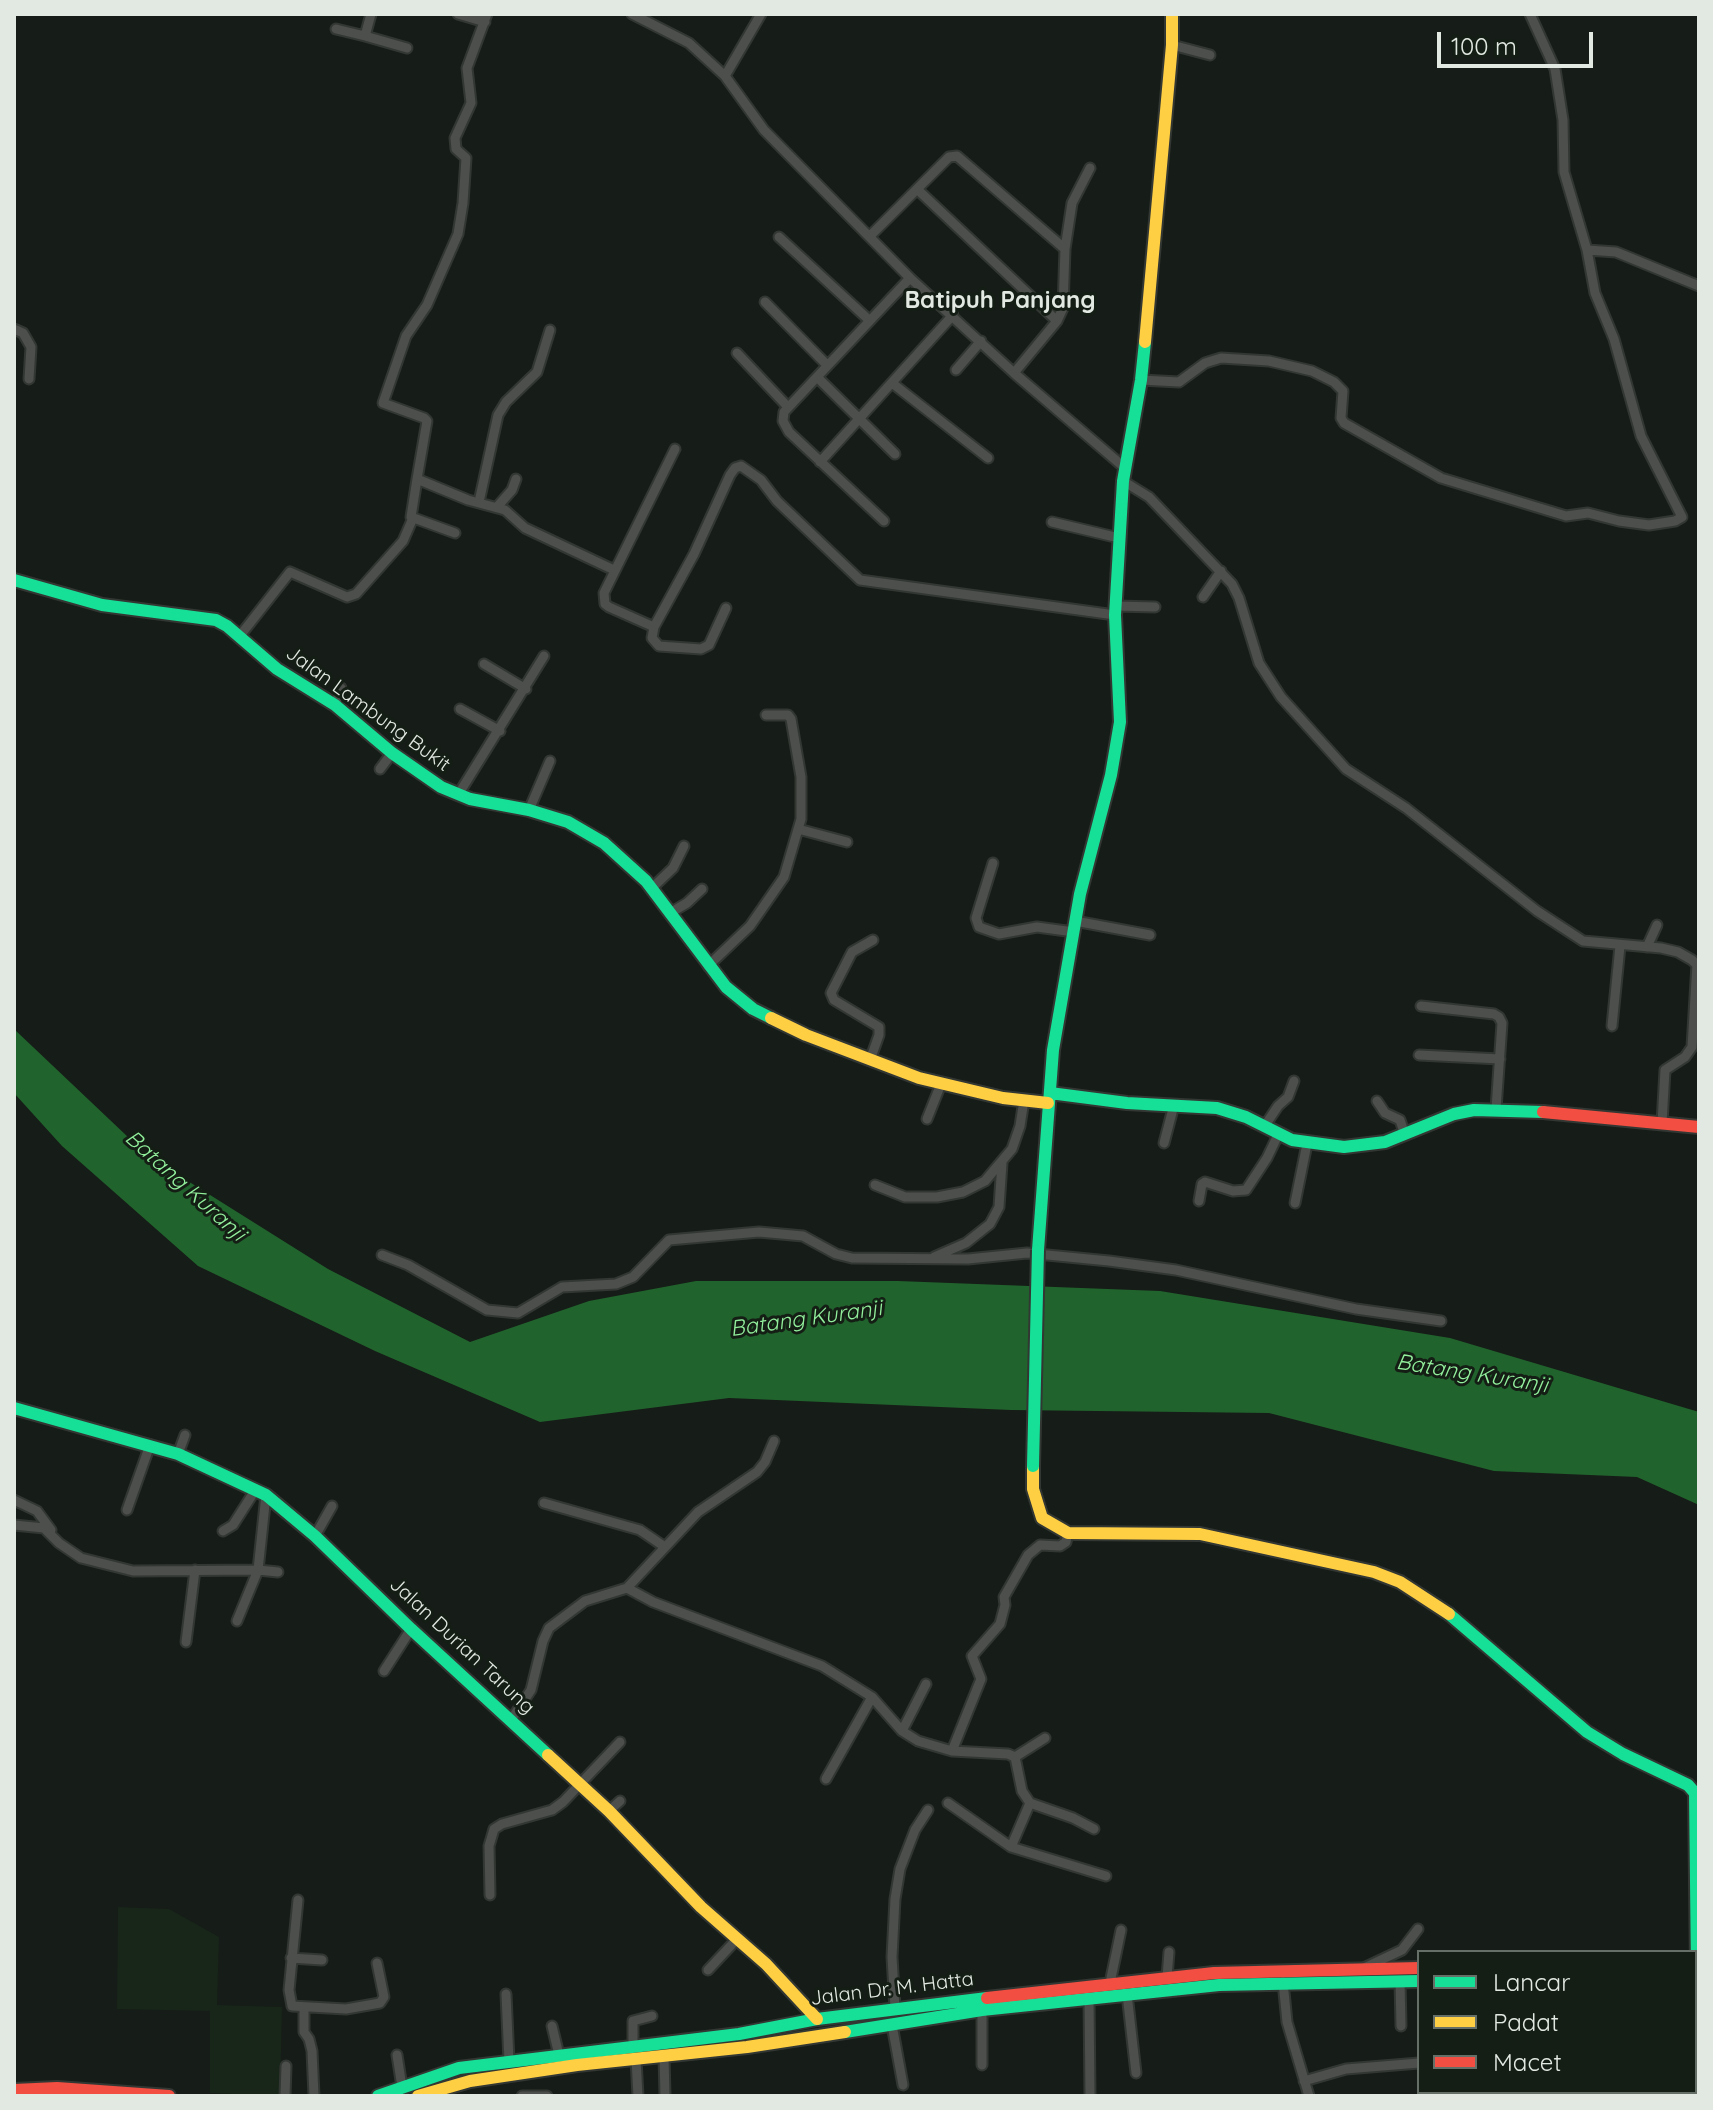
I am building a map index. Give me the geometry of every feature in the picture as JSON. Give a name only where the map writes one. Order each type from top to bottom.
[{"type":"street","points":[[365,36],[371,14]]},
{"type":"street","points":[[239,637],[290,572],[347,597],[356,594],[403,541],[413,518],[411,511],[427,421],[415,414],[384,406],[383,401],[406,336],[427,305],[458,234],[466,158],[456,149],[455,138],[471,103],[467,68],[486,18],[458,14]]},
{"type":"street","points":[[632,14],[654,18],[689,43],[725,76],[764,130],[910,278],[1149,497],[1221,571],[1239,598],[1259,663],[1290,708],[1346,769],[1416,815],[1555,923],[1583,941],[1678,952],[1698,966],[1692,1047],[1685,1057],[1665,1070],[1662,1123]]},
{"type":"street","points":[[725,76],[761,14]]},
{"type":"street","points":[[1172,14],[1172,45],[1141,380],[1124,474],[1119,538],[1115,611],[1120,722],[1111,775],[1074,927],[1053,1050],[1038,1250],[1033,1489],[1042,1518],[1068,1533],[1200,1534],[1374,1572],[1400,1582],[1449,1614],[1587,1732],[1623,1754],[1675,1777],[1695,1793],[1697,1976]]},
{"type":"street","points":[[1141,380],[1179,382],[1205,363],[1221,358],[1269,361],[1312,371],[1334,382],[1343,391],[1341,418],[1344,423],[1441,478],[1566,516],[1588,513],[1649,525],[1675,521],[1683,516],[1641,436],[1614,339],[1595,293],[1587,250],[1564,172],[1563,120],[1555,69],[1530,14]]},
{"type":"street","points":[[336,29],[407,48]]},
{"type":"street","points":[[1172,45],[1210,55]]},
{"type":"street","points":[[870,236],[949,157],[957,156],[1065,249]]},
{"type":"street","points":[[1014,373],[1057,321],[1063,308],[1065,249],[1072,203],[1090,168]]},
{"type":"street","points":[[918,190],[1057,321]]},
{"type":"street","points":[[779,237],[869,320]]},
{"type":"street","points":[[1587,250],[1616,252],[1699,286]]},
{"type":"street","points":[[884,521],[785,427],[784,412],[910,278]]},
{"type":"street","points":[[765,302],[827,365]]},
{"type":"street","points":[[820,462],[953,315]]},
{"type":"street","points":[[14,329],[23,333],[31,347],[29,379]]},
{"type":"street","points":[[479,502],[498,415],[506,402],[537,372],[550,330]]},
{"type":"street","points":[[956,370],[981,341]]},
{"type":"street","points":[[737,353],[787,406]]},
{"type":"street","points":[[817,377],[895,454]]},
{"type":"street","points":[[892,383],[988,458]]},
{"type":"street","points":[[654,627],[605,604],[604,593],[675,449]]},
{"type":"street","points":[[726,608],[709,645],[701,649],[659,646],[652,638],[654,627],[694,554],[730,475],[741,466],[761,480],[777,501],[860,580],[1115,611],[1155,607]]},
{"type":"street","points":[[417,479],[497,507],[512,515],[525,528],[614,570]]},
{"type":"street","points":[[497,507],[512,490],[516,479]]},
{"type":"street","points":[[413,518],[455,533]]},
{"type":"street","points":[[1052,522],[1119,538]]},
{"type":"street","points":[[1203,597],[1221,571]]},
{"type":"street","name":"Jalan Lambung Bukit","points":[[14,580],[102,605],[216,620],[277,669],[335,705],[392,753],[441,787],[458,795],[529,810],[586,831],[619,854],[652,888],[726,987],[753,1009],[806,1035],[941,1084],[1024,1100],[1049,1098],[1217,1108],[1246,1117],[1278,1135],[1307,1144],[1365,1146],[1405,1135],[1454,1114],[1496,1109],[1699,1127]]},
{"type":"street","points":[[458,795],[544,656]]},
{"type":"street","points":[[484,664],[526,689]]},
{"type":"street","points":[[335,705],[341,688]]},
{"type":"street","points":[[460,709],[500,731]]},
{"type":"street","points":[[708,966],[750,926],[784,877],[801,819],[801,777],[791,719],[788,715],[766,715]]},
{"type":"street","points":[[380,769],[392,753]]},
{"type":"street","points":[[529,810],[550,761]]},
{"type":"street","points":[[798,829],[847,842]]},
{"type":"street","points":[[652,888],[673,868],[684,846]]},
{"type":"street","points":[[993,863],[976,918],[979,927],[999,934],[1037,927],[1074,927],[1150,935]]},
{"type":"street","points":[[670,913],[702,889]]},
{"type":"street","points":[[1647,947],[1657,925]]},
{"type":"street","points":[[870,1060],[879,1027],[834,1000],[831,993],[852,952],[873,940]]},
{"type":"street","points":[[1612,1026],[1620,946]]},
{"type":"street","points":[[1421,1006],[1497,1016],[1502,1023],[1496,1109]]},
{"type":"street","points":[[1419,1055],[1500,1059]]},
{"type":"street","points":[[1264,1127],[1288,1097],[1294,1081]]},
{"type":"street","points":[[927,1119],[941,1084]]},
{"type":"street","points":[[875,1185],[905,1197],[937,1197],[963,1192],[985,1181],[1002,1163],[1017,1136],[1024,1100]]},
{"type":"street","points":[[1377,1101],[1385,1113],[1400,1120],[1405,1135]]},
{"type":"street","points":[[1164,1143],[1174,1105]]},
{"type":"street","points":[[1199,1201],[1205,1182],[1233,1191],[1246,1190],[1278,1135]]},
{"type":"street","points":[[1295,1203],[1307,1144]]},
{"type":"street","points":[[931,1258],[966,1243],[990,1224],[999,1207],[1002,1163]]},
{"type":"street","points":[[382,1255],[408,1265],[487,1310],[518,1313],[562,1287],[616,1284],[633,1277],[669,1240],[771,1232],[803,1236],[836,1254],[852,1258],[991,1258],[1027,1253],[1109,1261],[1176,1270],[1356,1309],[1441,1321]]},
{"type":"street","name":"Jalan Durian Tarung","points":[[14,1408],[178,1454],[261,1492],[315,1536],[609,1811],[701,1907],[785,1983],[817,2019]]},
{"type":"street","points":[[178,1454],[185,1435]]},
{"type":"street","points":[[511,1720],[531,1690],[549,1628],[585,1601],[627,1588],[682,1526],[757,1472],[774,1441]]},
{"type":"street","points":[[127,1510],[150,1445]]},
{"type":"street","points":[[223,1531],[233,1525],[261,1492]]},
{"type":"street","points":[[237,1621],[258,1570],[261,1492]]},
{"type":"street","points":[[14,1500],[37,1511],[59,1543]]},
{"type":"street","points":[[544,1503],[640,1530],[665,1547]]},
{"type":"street","points":[[315,1536],[332,1506]]},
{"type":"street","points":[[14,1525],[44,1528],[81,1558],[133,1571],[278,1572]]},
{"type":"street","points":[[952,1751],[981,1679],[972,1656],[1000,1624],[1004,1597],[1028,1555],[1040,1545],[1060,1546],[1066,1542],[1068,1533]]},
{"type":"street","points":[[186,1642],[195,1570]]},
{"type":"street","points":[[627,1588],[653,1602],[822,1666],[872,1697],[902,1731],[936,1748],[1015,1757]]},
{"type":"street","points":[[384,1671],[411,1629]]},
{"type":"street","points":[[902,1731],[926,1684]]},
{"type":"street","points":[[826,1779],[872,1697]]},
{"type":"street","points":[[1015,1757],[1045,1738]]},
{"type":"street","points":[[490,1895],[489,1846],[494,1829],[552,1810],[620,1742]]},
{"type":"street","points":[[1015,1757],[1022,1791],[1030,1803],[1094,1829]]},
{"type":"street","points":[[609,1811],[620,1801]]},
{"type":"street","points":[[948,1803],[1011,1847],[1106,1876]]},
{"type":"street","points":[[1011,1847],[1030,1803]]},
{"type":"street","points":[[895,2008],[892,1957],[896,1890],[900,1869],[915,1830],[928,1810]]},
{"type":"street","points":[[298,1900],[291,1958],[289,1998],[292,2006],[346,2009],[380,2003],[384,1997],[377,1963]]},
{"type":"street","points":[[1363,1968],[1402,1950],[1418,1929]]},
{"type":"street","points":[[1110,1983],[1121,1930]]},
{"type":"street","points":[[708,1970],[737,1939]]},
{"type":"street","points":[[1165,1981],[1169,1952]]},
{"type":"street","points":[[291,1958],[322,1960]]},
{"type":"street","name":"Jalan Dr. M. Hatta","points":[[378,2096],[459,2068],[509,2061],[559,2055],[635,2052],[664,2056],[694,2053],[807,2039],[982,2010],[1127,1994],[1165,1981],[1297,1969],[1417,1968]]},
{"type":"street","points":[[1400,1981],[1401,2026]]},
{"type":"street","name":"Jalan Dr. M. Hatta","points":[[421,2096],[470,2081],[517,2075],[692,2039],[895,2008],[1110,1983],[1417,1981]]},
{"type":"street","points":[[1283,1982],[1287,2022],[1309,2096]]},
{"type":"street","points":[[506,1994],[509,2061]]},
{"type":"street","points":[[1127,1994],[1136,2073]]},
{"type":"street","points":[[1089,1998],[1090,2096]]},
{"type":"street","points":[[304,2008],[304,2032],[312,2051],[314,2096]]},
{"type":"street","points":[[982,2010],[982,2065]]},
{"type":"street","points":[[638,2096],[633,2021],[652,2016]]},
{"type":"street","points":[[892,2025],[903,2085]]},
{"type":"street","points":[[552,2026],[559,2055]]},
{"type":"street","points":[[692,2039],[694,2053]]},
{"type":"street","points":[[397,2055],[402,2087]]},
{"type":"street","points":[[664,2056],[665,2096]]},
{"type":"street","points":[[1304,2081],[1371,2065],[1417,2063]]},
{"type":"street","points":[[285,2096],[286,2066]]},
{"type":"street","points":[[517,2075],[522,2096],[547,2096]]},
{"type":"street","points":[[14,2090],[57,2088],[169,2096]]},
{"type":"shaded area","points":[[118,1907],[169,1909],[219,1937],[217,2005],[282,2007],[280,2096],[210,2093],[210,2011],[117,2009]]},
{"type":"water","name":"Batang Kuranji","points":[[14,1029],[148,1156],[328,1269],[470,1342],[589,1301],[696,1281],[898,1281],[1160,1291],[1450,1338],[1699,1412],[1699,1505],[1637,1477],[1494,1471],[1269,1413],[1011,1410],[729,1398],[540,1422],[375,1351],[198,1266],[62,1146],[14,1093]]},
{"type":"traffic: fast","points":[[1038,1250],[1053,1050],[1080,894],[1111,775],[1120,722],[1115,615],[1123,481],[1145,342]]},
{"type":"traffic: fast","points":[[14,580],[102,605],[216,620],[277,669],[335,705],[392,753],[441,787],[470,799],[529,810],[568,822],[604,843],[646,881],[726,987],[753,1009],[771,1018]]},
{"type":"traffic: fast","points":[[1050,1093],[1127,1103],[1217,1108],[1246,1117],[1292,1140],[1344,1147],[1385,1142],[1454,1114],[1474,1110],[1543,1112]]},
{"type":"traffic: fast","points":[[1033,1466],[1038,1250]]},
{"type":"traffic: fast","points":[[14,1408],[178,1454],[266,1495],[315,1536],[548,1755]]},
{"type":"traffic: fast","points":[[1449,1614],[1587,1732],[1623,1754],[1688,1785],[1695,1793],[1697,1950]]},
{"type":"traffic: fast","points":[[845,2032],[982,2010],[1219,1985],[1417,1981]]},
{"type":"traffic: fast","points":[[378,2096],[459,2068],[739,2034],[817,2019],[987,1998]]},
{"type":"traffic: slow","points":[[1145,342],[1172,45],[1172,14]]},
{"type":"traffic: slow","points":[[771,1018],[806,1035],[919,1078],[1003,1098],[1048,1103]]},
{"type":"traffic: slow","points":[[1033,1466],[1033,1489],[1042,1518],[1068,1533],[1200,1534],[1374,1572],[1400,1582],[1449,1614]]},
{"type":"traffic: slow","points":[[548,1755],[609,1811],[701,1907],[766,1964],[817,2019]]},
{"type":"traffic: slow","points":[[418,2096],[470,2081],[845,2032]]},
{"type":"traffic: jam","points":[[1543,1112],[1699,1127]]},
{"type":"traffic: jam","points":[[987,1998],[1214,1973],[1417,1968]]},
{"type":"traffic: jam","points":[[14,2090],[57,2088],[169,2096]]},
{"type":"district","name":"Batipuh Panjang","points":[[1000,301]]}]
